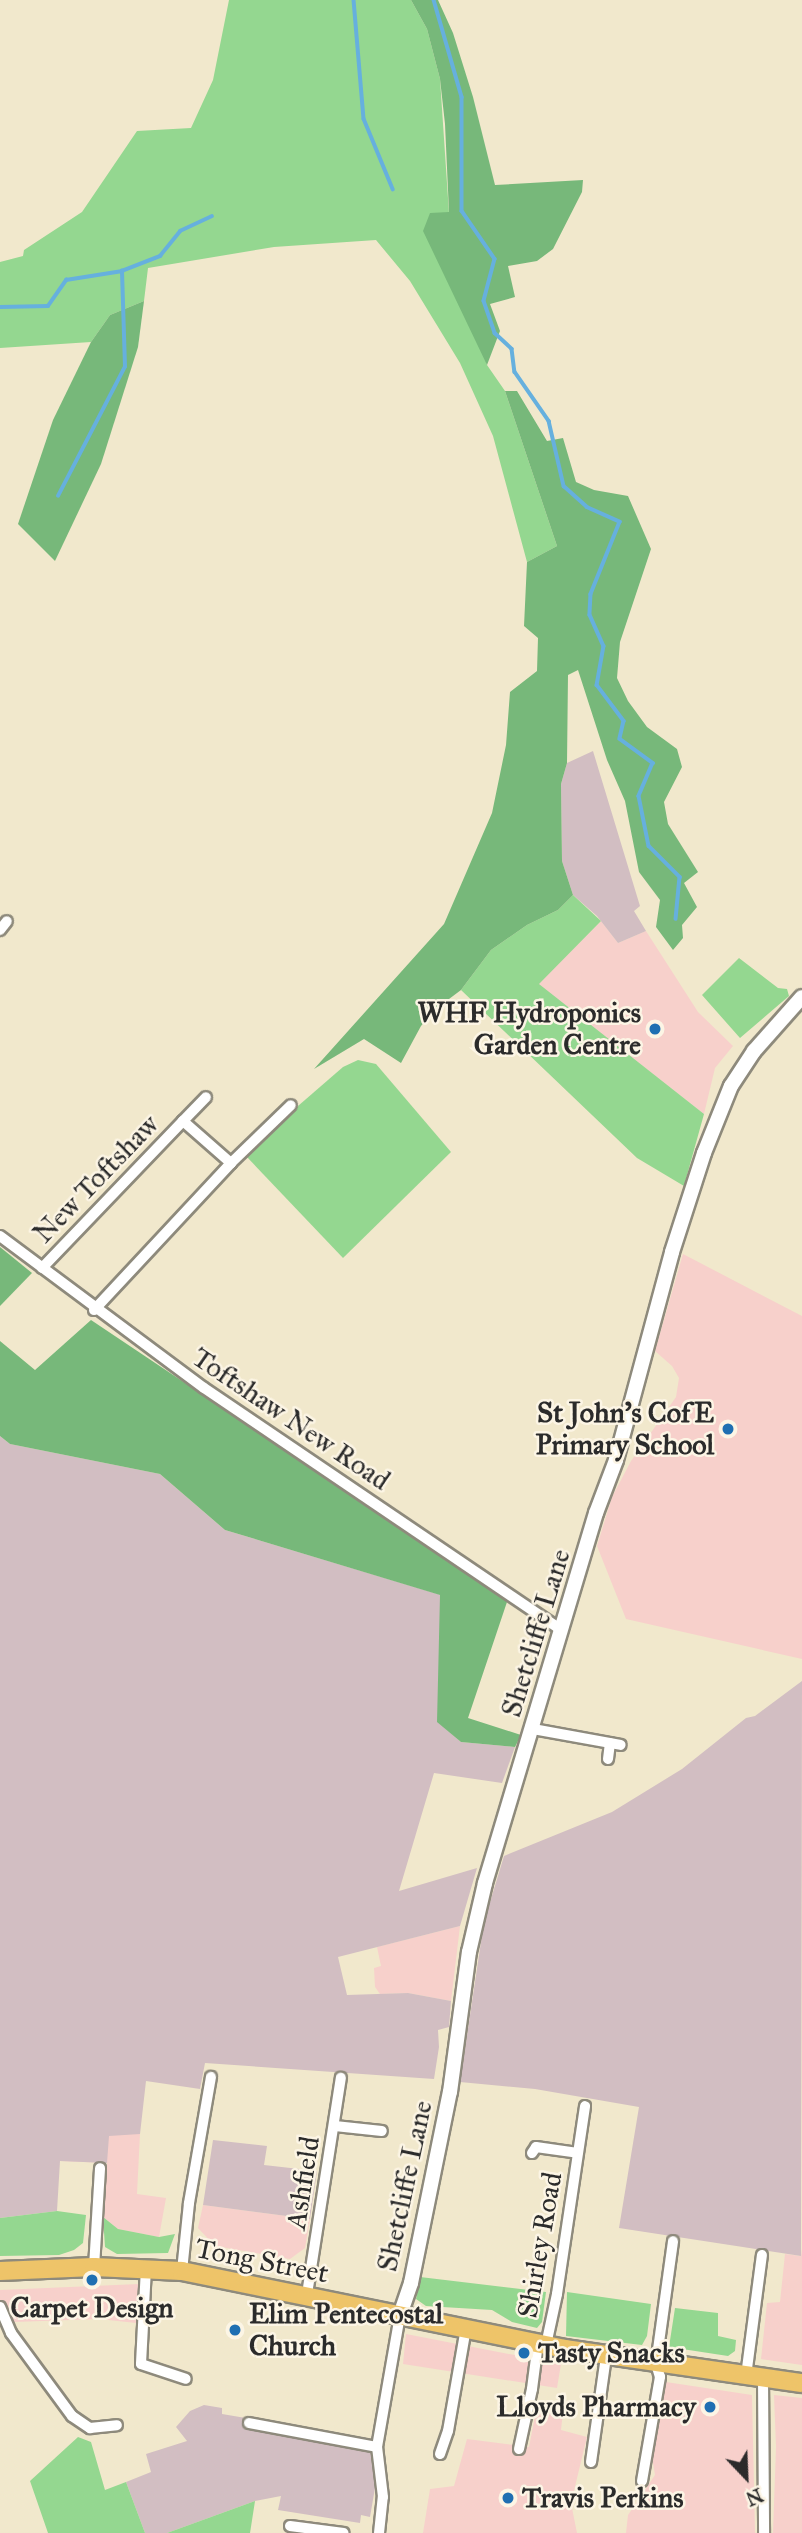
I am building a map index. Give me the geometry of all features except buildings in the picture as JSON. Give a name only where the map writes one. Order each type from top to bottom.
[{"type":"highway","name":"Tong Street","points":[[0,2271],[94,2267],[182,2272],[307,2294],[606,2356],[802,2383]]},
{"type":"street","name":"Shetcliffe Lane","points":[[400,2315],[411,2283],[450,2092],[469,1952],[482,1894],[619,1448],[672,1252],[704,1153],[731,1086],[754,1051],[802,997]]},
{"type":"street","name":"New Toftshaw","points":[[42,1268],[206,1097]]},
{"type":"street","points":[[94,1310],[231,1163],[291,1105]]},
{"type":"street","name":"New Toftshaw","points":[[183,1121],[231,1163]]},
{"type":"street","name":"Toftshaw New Road","points":[[0,1237],[94,1310],[204,1388],[562,1630]]},
{"type":"street","points":[[533,1729],[616,1744],[608,1759]]},
{"type":"street","points":[[182,2272],[189,2203],[211,2077]]},
{"type":"street","name":"Ashfield","points":[[307,2294],[341,2078]]},
{"type":"street","name":"Shirley Road","points":[[519,2449],[579,2153],[585,2106]]},
{"type":"street","points":[[335,2126],[382,2130]]},
{"type":"street","name":"Shirley Road","points":[[532,2153],[536,2147],[579,2153]]},
{"type":"street","points":[[94,2267],[100,2168]]},
{"type":"street","points":[[642,2481],[660,2377],[656,2364],[673,2241]]},
{"type":"street","points":[[762,2255],[755,2377],[764,2533]]},
{"type":"street","points":[[146,2268],[141,2364],[186,2379]]},
{"type":"street","points":[[0,2307],[11,2333],[72,2416],[90,2428],[117,2426]]},
{"type":"street","points":[[379,2533],[383,2497],[376,2447],[400,2315]]},
{"type":"street","points":[[440,2454],[448,2431],[466,2328]]},
{"type":"street","points":[[591,2462],[606,2356]]},
{"type":"street","points":[[249,2423],[376,2447]]},
{"type":"street","points":[[290,2526],[306,2531],[344,2533]]},
{"type":"shaded area","points":[[593,751],[640,906],[634,911],[646,931],[618,943],[597,916],[573,895],[562,861],[561,784],[567,763]]},
{"type":"shaded area","name":"WHF Hydroponics Garden Centre","points":[[601,921],[618,943],[646,931],[698,1012],[733,1046],[715,1068],[704,1114],[538,984]]},
{"type":"shaded area","name":"St John's CofE Primary School","points":[[683,1254],[802,1316],[802,1659],[626,1619],[597,1546],[612,1497],[631,1461],[676,1397],[679,1378],[672,1366],[655,1351]]},
{"type":"shaded area","points":[[0,1436],[10,1444],[160,1474],[225,1530],[441,1595],[438,1722],[461,1742],[515,1747],[502,1783],[434,1773],[399,1891],[477,1868],[460,1926],[338,1957],[347,1995],[408,1993],[451,2001],[449,2027],[438,2030],[439,2047],[434,2079],[205,2063],[200,2089],[146,2081],[140,2134],[109,2136],[107,2163],[60,2161],[57,2211],[0,2218]]},
{"type":"shaded area","points":[[802,1681],[801,2256],[619,2228],[639,2107],[535,2089],[460,2082],[484,1922],[504,1856],[612,1812],[682,1769],[746,1718],[755,1716]]},
{"type":"shaded area","points":[[460,1926],[451,2001],[408,1993],[380,1994],[375,1987],[374,1968],[381,1966],[377,1947]]},
{"type":"shaded area","points":[[140,2134],[137,2194],[166,2198],[159,2237],[118,2229],[103,2217],[107,2163],[60,2161],[109,2135]]},
{"type":"shaded area","points":[[213,2140],[267,2146],[264,2165],[317,2171],[310,2219],[203,2205]]},
{"type":"shaded area","points":[[203,2205],[310,2219],[305,2248],[290,2259],[215,2246],[198,2228]]},
{"type":"shaded area","points":[[802,2249],[802,2365],[761,2359],[767,2303],[780,2302],[785,2254],[801,2256]]},
{"type":"shaded area","points":[[139,2284],[136,2323],[99,2319],[14,2322],[0,2318],[0,2290]]},
{"type":"shaded area","points":[[406,2334],[561,2364],[557,2388],[403,2364]]},
{"type":"shaded area","points":[[666,2382],[752,2395],[755,2533],[626,2533],[628,2515],[655,2475],[652,2457]]},
{"type":"shaded area","points":[[774,2395],[802,2398],[802,2533],[773,2533],[776,2447]]},
{"type":"shaded area","points":[[204,2405],[222,2408],[222,2414],[369,2439],[375,2488],[370,2517],[361,2515],[360,2523],[278,2510],[281,2496],[255,2501],[167,2533],[145,2533],[126,2482],[151,2472],[146,2454],[187,2441],[176,2427],[190,2411]]},
{"type":"shaded area","points":[[537,2406],[563,2412],[561,2430],[587,2437],[571,2503],[577,2533],[423,2533],[430,2489],[454,2486],[467,2439],[529,2447]]},
{"type":"green space","points":[[229,0],[411,0],[427,29],[440,79],[449,213],[487,365],[505,391],[557,546],[527,562],[493,436],[460,363],[410,281],[376,240],[274,247],[148,268],[144,301],[110,315],[91,342],[0,348],[0,262],[23,256],[24,250],[82,212],[137,131],[191,128],[213,80]]},
{"type":"green space","points":[[411,0],[438,0],[453,33],[473,97],[495,185],[583,180],[582,192],[553,249],[537,261],[508,266],[515,297],[490,304],[500,331],[487,365],[423,231],[430,213],[449,212],[445,124],[440,79],[427,29]]},
{"type":"green space","points":[[144,301],[138,347],[101,464],[55,561],[18,524],[53,420],[91,342],[110,315]]},
{"type":"green space","points":[[505,391],[517,391],[547,441],[563,438],[576,482],[594,490],[628,496],[651,549],[620,642],[617,678],[628,701],[647,727],[677,749],[682,767],[664,802],[668,824],[698,872],[684,883],[697,907],[682,925],[683,938],[673,950],[656,927],[660,900],[639,872],[625,801],[607,760],[578,670],[568,675],[567,763],[561,784],[562,861],[573,895],[558,910],[527,925],[491,950],[461,990],[437,1008],[421,1026],[401,1063],[364,1039],[314,1069],[444,924],[492,813],[506,745],[510,692],[537,671],[538,638],[524,626],[527,562],[557,546]]},
{"type":"green space","points":[[573,895],[601,921],[539,984],[704,1114],[684,1186],[637,1158],[461,990],[491,950],[527,925],[558,910]]},
{"type":"green space","points":[[739,958],[778,988],[787,989],[789,996],[740,1038],[702,995]]},
{"type":"green space","points":[[358,1060],[376,1064],[451,1152],[343,1258],[246,1156],[343,1067]]},
{"type":"green space","points":[[0,1247],[32,1273],[0,1306]]},
{"type":"green space","points":[[91,1320],[508,1599],[468,1718],[521,1735],[515,1747],[461,1742],[437,1722],[440,1595],[225,1530],[160,1474],[10,1444],[0,1436],[0,1341],[35,1370]]},
{"type":"green space","points":[[57,2211],[86,2215],[83,2243],[74,2250],[59,2255],[0,2256],[0,2218]]},
{"type":"green space","points":[[103,2217],[118,2229],[159,2237],[175,2234],[168,2253],[117,2254],[105,2247]]},
{"type":"green space","points":[[420,2277],[546,2292],[542,2322],[537,2328],[512,2322],[492,2310],[426,2306],[416,2299]]},
{"type":"green space","points":[[567,2292],[651,2304],[647,2336],[642,2345],[566,2336]]},
{"type":"green space","points":[[675,2308],[718,2313],[718,2336],[736,2340],[735,2351],[728,2356],[669,2347]]},
{"type":"green space","points":[[78,2437],[91,2442],[105,2490],[126,2482],[145,2533],[48,2533],[30,2481]]},
{"type":"green space","points":[[255,2501],[250,2533],[167,2533]]},
{"type":"waterway","points":[[354,0],[364,119],[393,189]]},
{"type":"waterway","points":[[434,0],[462,97],[462,211],[495,259],[484,301],[495,333],[512,349],[515,372],[549,421],[564,486],[587,507],[620,522],[591,594],[590,615],[604,646],[597,685],[624,721],[620,739],[653,763],[639,796],[649,846],[680,877],[676,919]]},
{"type":"waterway","points":[[0,307],[48,306],[66,280],[122,271],[160,256],[180,231],[212,216]]},
{"type":"waterway","points":[[58,496],[125,367],[122,271]]},
{"type":"place","name":"WHF Hydroponics Garden Centre","points":[[655,1029]]},
{"type":"place","name":"St John's CofE Primary School","points":[[728,1429]]},
{"type":"place","name":"Carpet Design","points":[[92,2280]]},
{"type":"place","name":"Elim Pentecostal Church","points":[[235,2330]]},
{"type":"place","name":"Tasty Snacks","points":[[524,2353]]},
{"type":"place","name":"Lloyds Pharmacy","points":[[710,2407]]},
{"type":"place","name":"Travis Perkins","points":[[508,2498]]}]
